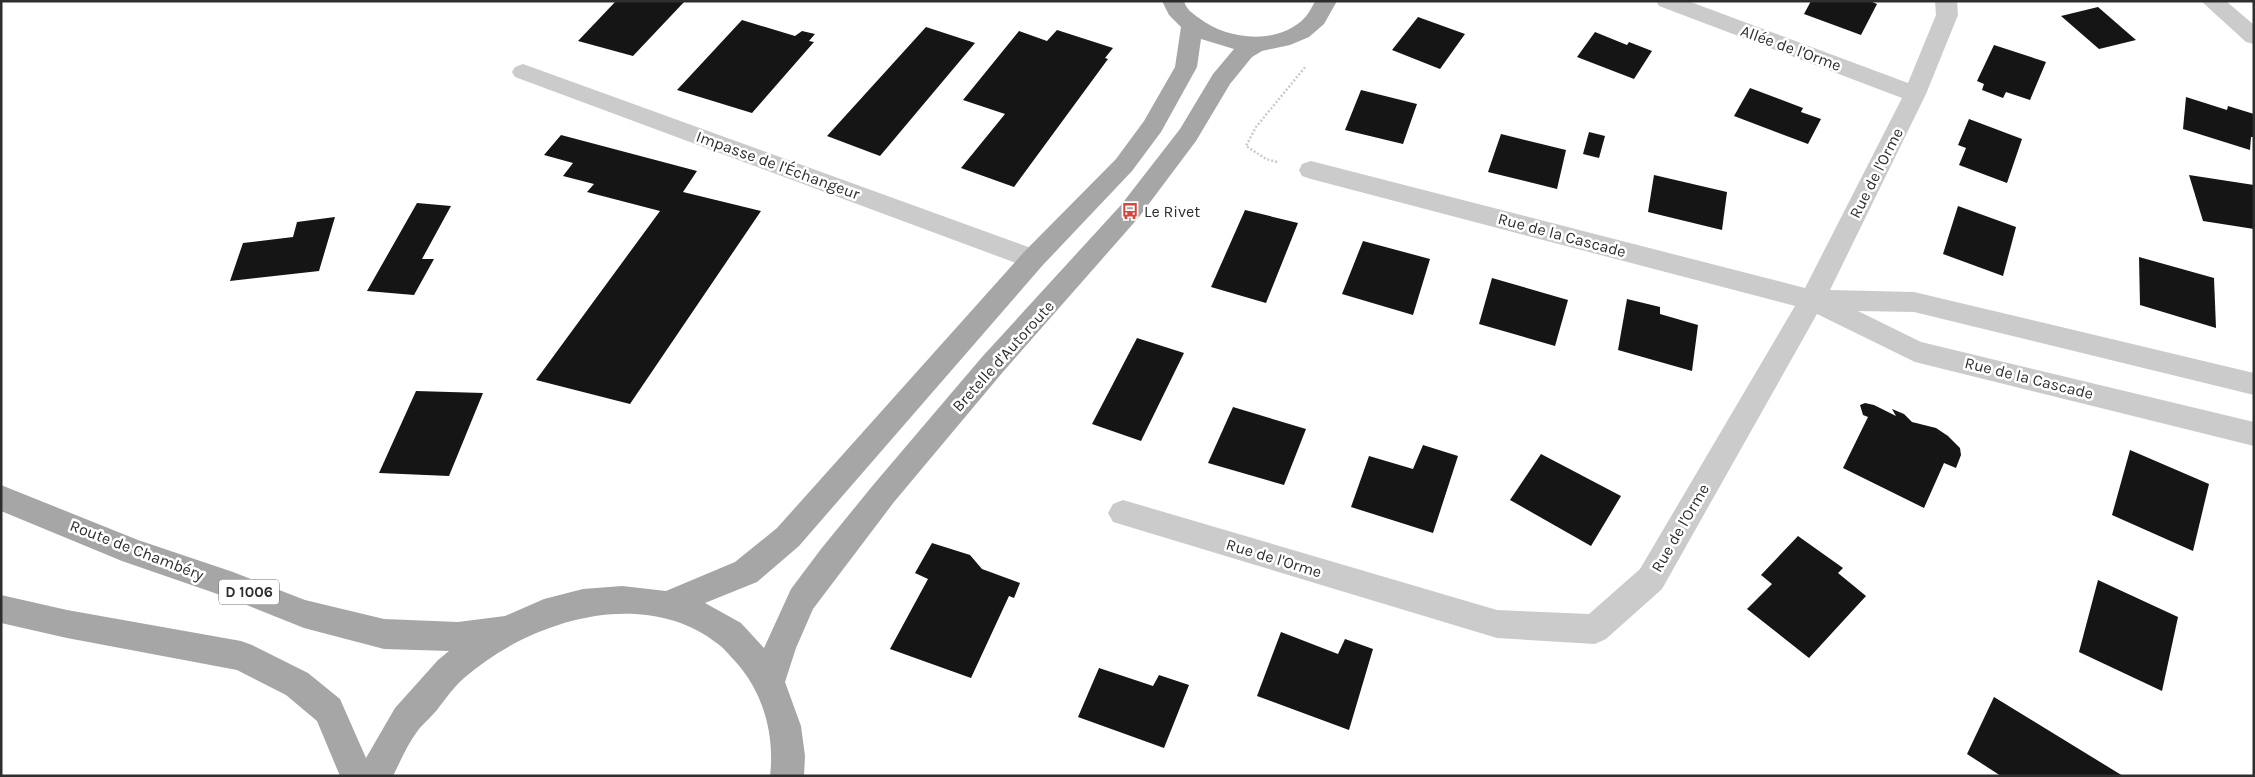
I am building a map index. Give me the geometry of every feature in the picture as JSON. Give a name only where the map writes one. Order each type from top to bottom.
[{"type":"main road","points":[[1173,1],[1174,8],[1192,27],[1221,40],[1256,44],[1284,40],[1307,29],[1322,15],[1326,1]]},
{"type":"main road","points":[[669,604],[746,572],[788,537],[1033,259],[1124,165],[1153,126],[1186,67],[1192,27]]},
{"type":"main road","name":"Bretelle d'Autoroute","points":[[770,680],[780,648],[802,599],[832,559],[884,493],[992,365],[1130,211],[1188,136],[1221,79],[1244,52],[1256,44]]},
{"type":"main road","name":"Route de Chambéry","points":[[1,498],[133,552],[233,586],[304,614],[384,634],[458,637],[508,630]]},
{"type":"main road","points":[[375,776],[402,724],[450,670],[508,630],[549,612],[590,602],[631,599],[669,604],[710,620],[745,645],[770,680],[785,720],[790,772]]},
{"type":"main road","points":[[1,609],[67,624],[242,656],[297,684],[329,710],[357,776]]},
{"type":"street","name":"Allée de l'Orme","points":[[1667,1],[1915,94]]},
{"type":"street","name":"Rue de l'Orme","points":[[1123,512],[1497,624],[1595,629],[1651,579],[1812,300],[1915,94],[1947,15],[1946,1]]},
{"type":"street","points":[[2212,1],[2254,37]]},
{"type":"street","name":"Impasse de l'Échangeur","points":[[523,72],[1033,259]]},
{"type":"street","name":"Rue de la Cascade","points":[[1312,170],[1812,300],[1915,351],[2254,434]]},
{"type":"street","name":"Rue de la Cascade","points":[[1812,300],[1914,302],[2254,384]]},
{"type":"path","points":[[1311,61],[1256,127],[1246,146],[1266,159],[1312,170]]},
{"type":"building","points":[[616,1],[685,1],[633,56],[578,41]]},
{"type":"building","points":[[1811,1],[1870,1],[1877,4],[1861,35],[1804,14]]},
{"type":"building","points":[[2098,7],[2136,40],[2099,49],[2061,16]]},
{"type":"building","points":[[1418,17],[1465,34],[1440,69],[1392,50]]},
{"type":"building","points":[[742,20],[795,36],[802,31],[815,34],[809,41],[814,42],[752,113],[677,90]]},
{"type":"building","points":[[926,27],[975,43],[880,156],[827,136]]},
{"type":"building","points":[[1057,30],[1113,48],[1105,58],[1108,59],[1014,187],[961,168],[1005,114],[963,100],[1019,31],[1047,41]]},
{"type":"building","points":[[1595,32],[1627,45],[1629,42],[1652,51],[1634,79],[1577,57]]},
{"type":"building","points":[[1994,45],[2046,62],[2030,100],[2006,92],[2003,98],[1982,90],[1984,84],[1977,81]]},
{"type":"building","points":[[1750,88],[1803,108],[1801,112],[1821,119],[1808,144],[1734,116]]},
{"type":"building","points":[[1361,90],[1417,104],[1403,144],[1345,130]]},
{"type":"building","points":[[2186,97],[2227,110],[2228,106],[2254,114],[2254,137],[2251,137],[2250,150],[2183,129]]},
{"type":"building","points":[[1969,119],[2022,139],[2007,183],[1959,165],[1966,148],[1958,145]]},
{"type":"building","points":[[1589,132],[1605,136],[1599,158],[1583,154]]},
{"type":"building","points":[[1501,134],[1566,150],[1557,189],[1488,172]]},
{"type":"building","points":[[561,135],[697,171],[683,192],[761,211],[630,404],[536,380],[660,211],[587,192],[594,184],[563,176],[573,163],[544,155]]},
{"type":"building","points":[[1654,175],[1727,192],[1722,230],[1648,212]]},
{"type":"building","points":[[2189,175],[2254,185],[2254,229],[2203,221]]},
{"type":"building","points":[[417,203],[451,206],[422,259],[434,259],[414,295],[367,291]]},
{"type":"building","points":[[1958,206],[2016,227],[2003,276],[1943,254]]},
{"type":"building","points":[[1245,210],[1298,223],[1266,303],[1211,287]]},
{"type":"building","points":[[335,217],[319,271],[230,281],[243,243],[293,237],[297,222]]},
{"type":"building","points":[[1363,241],[1430,259],[1413,315],[1342,294]]},
{"type":"building","points":[[2139,257],[2214,278],[2216,328],[2140,305]]},
{"type":"building","points":[[1492,278],[1568,300],[1555,346],[1479,324]]},
{"type":"building","points":[[1627,299],[1660,307],[1660,314],[1698,325],[1692,371],[1618,350]]},
{"type":"building","points":[[1137,338],[1184,353],[1141,441],[1092,424]]},
{"type":"building","points":[[416,391],[483,393],[449,476],[379,473]]},
{"type":"building","points":[[1865,403],[1874,405],[1896,416],[1892,409],[1904,414],[1912,422],[1936,428],[1948,436],[1960,448],[1961,455],[1956,468],[1944,463],[1924,508],[1843,468],[1868,417],[1863,415],[1860,405]]},
{"type":"building","points":[[1233,407],[1306,429],[1284,485],[1208,463]]},
{"type":"building","points":[[1423,445],[1458,456],[1433,533],[1351,507],[1369,456],[1413,469]]},
{"type":"building","points":[[2130,450],[2209,484],[2193,551],[2112,515]]},
{"type":"building","points":[[1541,454],[1621,496],[1591,546],[1510,500]]},
{"type":"building","points":[[1798,536],[1843,568],[1838,573],[1866,596],[1809,658],[1747,609],[1772,584],[1761,575]]},
{"type":"building","points":[[932,543],[970,555],[982,569],[1020,583],[1014,598],[1009,596],[971,678],[890,649],[928,579],[915,573]]},
{"type":"building","points":[[2098,580],[2178,617],[2162,691],[2079,652]]},
{"type":"building","points":[[1281,632],[1338,654],[1345,639],[1373,649],[1349,730],[1257,696]]},
{"type":"building","points":[[1099,668],[1153,686],[1159,675],[1189,685],[1164,748],[1078,717]]},
{"type":"building","points":[[1994,697],[2123,776],[2001,776],[1967,754]]},
{"type":"place","name":"Le Rivet","points":[[1130,211]]}]
